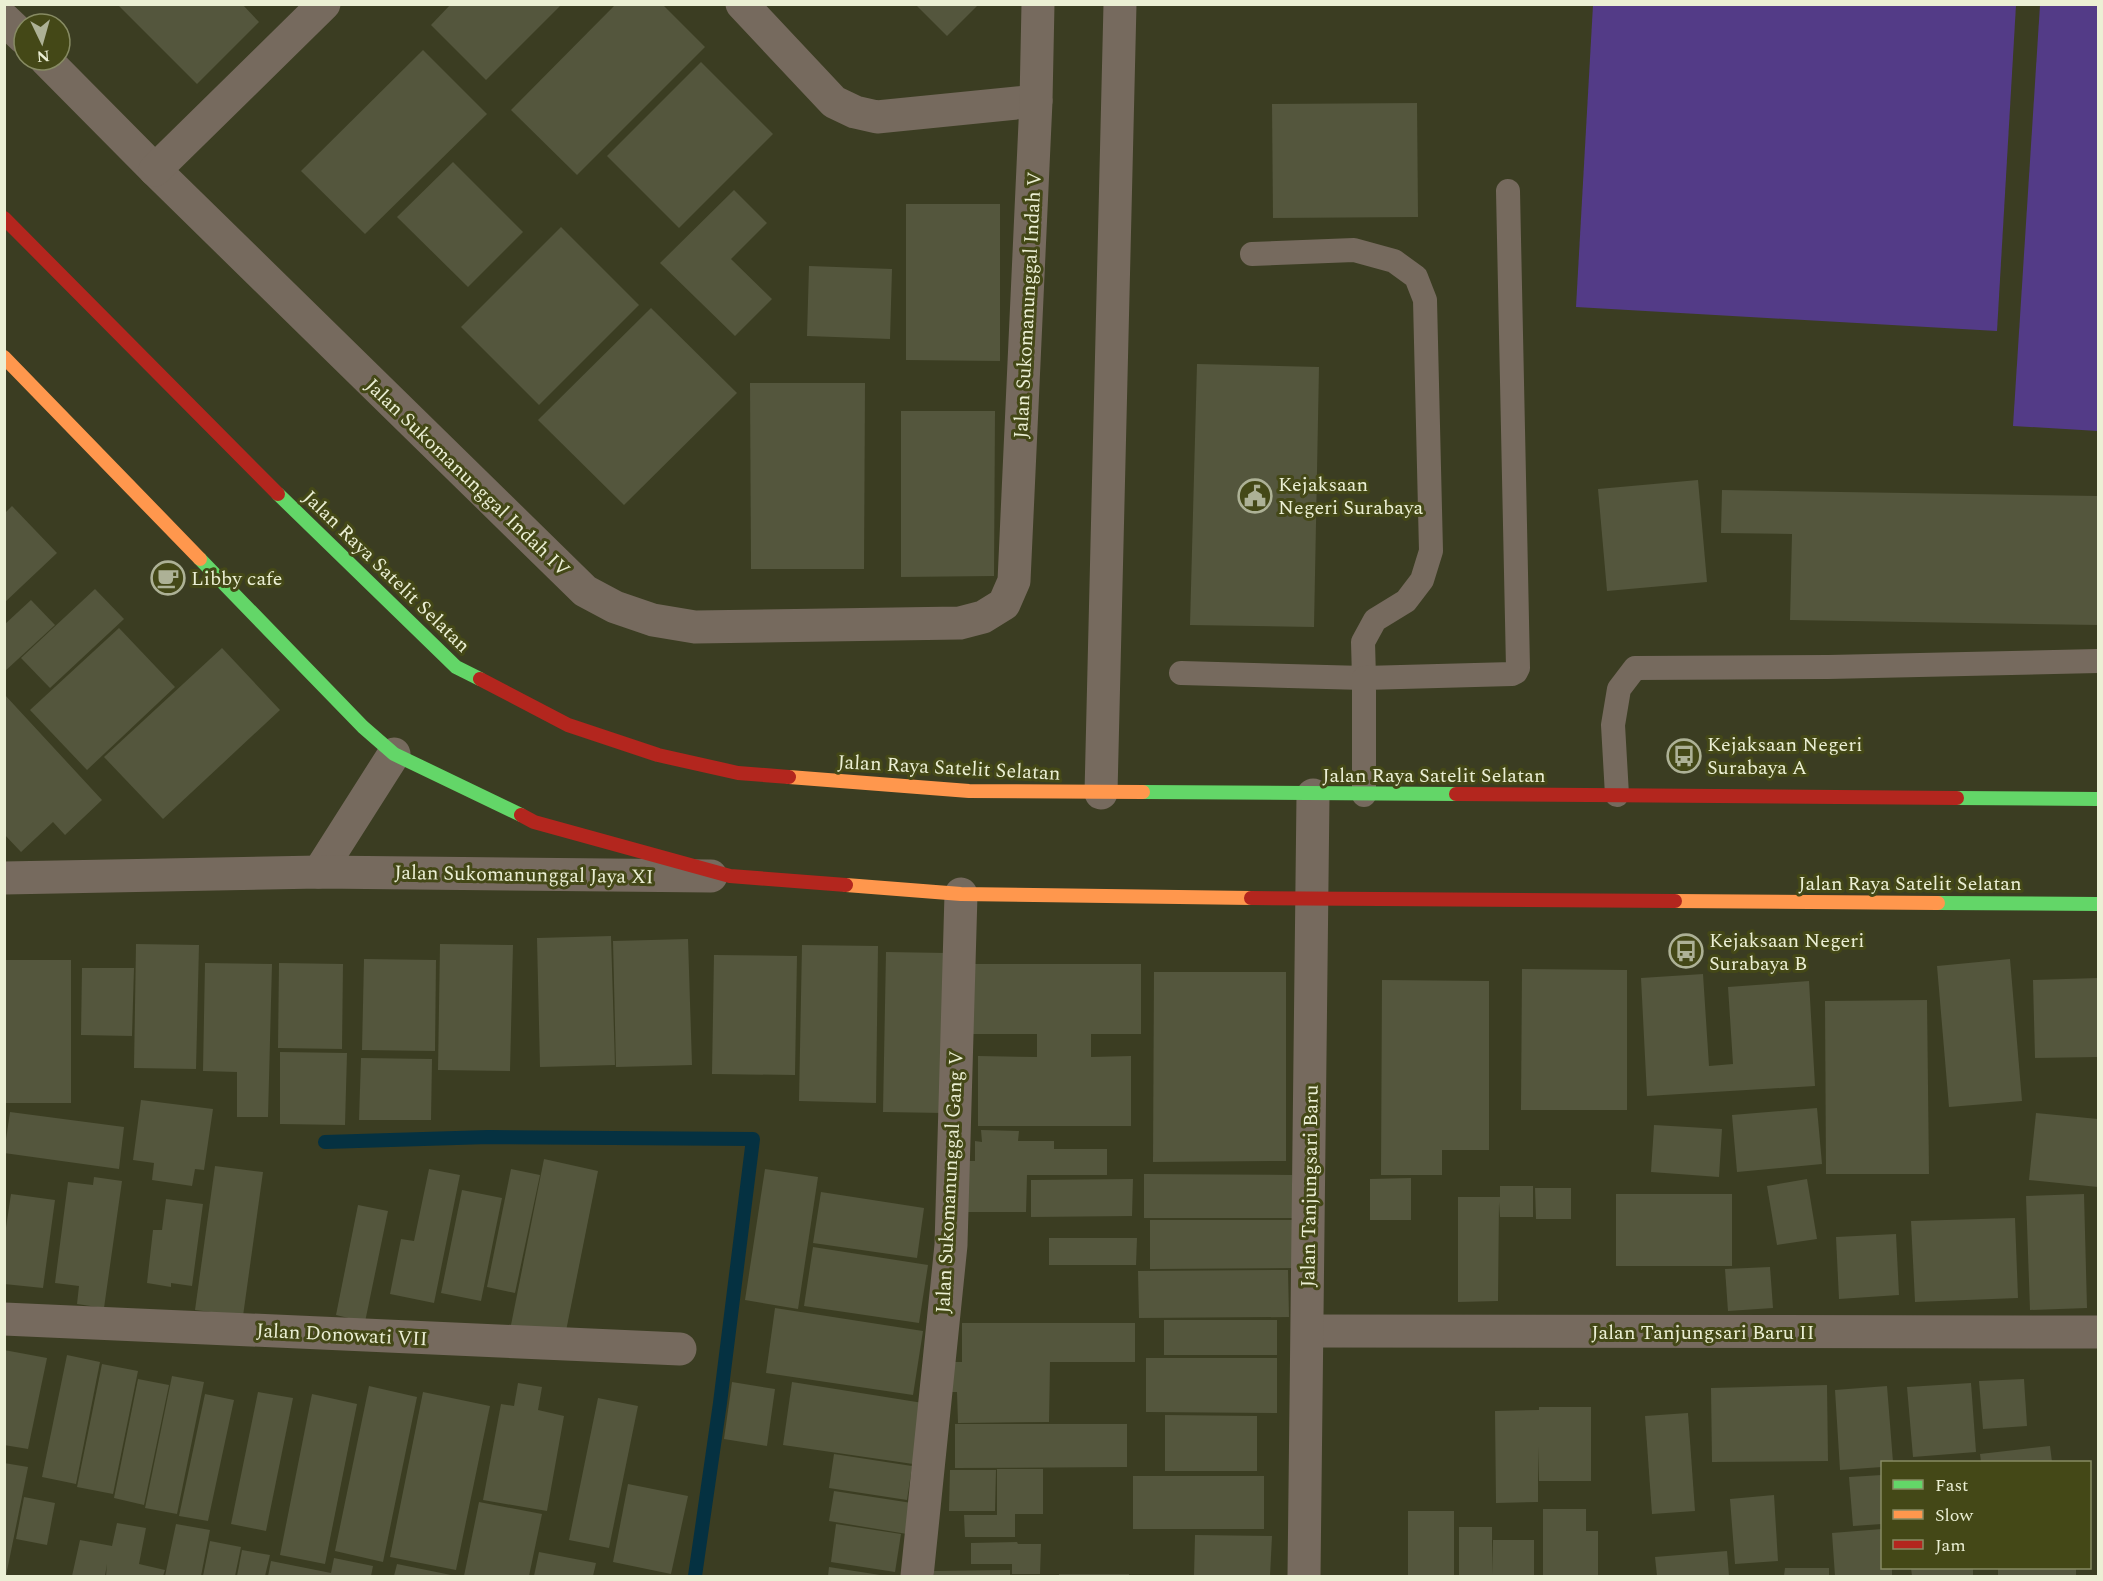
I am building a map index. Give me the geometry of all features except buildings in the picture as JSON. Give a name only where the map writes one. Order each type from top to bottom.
[{"type":"main road","name":"Jalan Raya Satelit Selatan","points":[[4,218],[310,527],[456,667],[568,725],[657,754],[738,773],[969,791],[2098,800]]},
{"type":"main road","name":"Jalan Raya Satelit Selatan","points":[[4,357],[363,727],[394,754],[534,822],[730,876],[961,894],[1311,899],[2098,904]]},
{"type":"street","points":[[154,170],[324,4]]},
{"type":"street","points":[[742,4],[834,102],[855,112],[876,117],[1036,101]]},
{"type":"street","name":"Jalan Sukomanunggal Indah V","points":[[1004,604],[1014,581],[1036,101],[1038,4]]},
{"type":"street","points":[[1101,793],[1125,6]]},
{"type":"street","name":"Jalan Sukomanunggal Indah IV","points":[[58,72],[154,170],[585,591],[615,607],[653,620],[695,627],[960,623],[983,617],[1004,604]]},
{"type":"street","points":[[319,872],[394,754]]},
{"type":"street","name":"Jalan Tanjungsari Baru","points":[[1305,1576],[1313,795]]},
{"type":"street","name":"Jalan Sukomanunggal Jaya XI","points":[[4,878],[319,872],[730,876]]},
{"type":"street","name":"Jalan Sukomanunggal Gang V","points":[[917,1576],[951,1245],[961,894]]},
{"type":"street","name":"Jalan Donowati VII","points":[[4,1318],[680,1349]]},
{"type":"street","name":"Jalan Tanjungsari Baru II","points":[[1308,1331],[2098,1332]]},
{"type":"lane","points":[[1181,673],[1364,678],[1512,674],[1516,672],[1518,668],[1508,191]]},
{"type":"lane","points":[[1252,254],[1354,250],[1394,261],[1416,277],[1425,300],[1431,551],[1422,580],[1406,601],[1375,620],[1364,642],[1364,795]]},
{"type":"lane","points":[[1617,795],[1613,725],[1619,689],[1635,668],[1828,667],[2098,661]]},
{"type":"shaded area","points":[[1593,5],[2016,5],[1997,331],[1576,307]]},
{"type":"shaded area","points":[[2040,5],[2098,5],[2098,431],[2013,426]]},
{"type":"waterway","points":[[325,1142],[489,1137],[753,1139],[720,1403],[695,1576]]},
{"type":"traffic: fast","points":[[278,494],[456,667],[480,679]]},
{"type":"traffic: fast","points":[[200,559],[363,727],[394,754],[521,815]]},
{"type":"traffic: fast","points":[[1143,792],[1456,794]]},
{"type":"traffic: fast","points":[[1957,798],[2098,799]]},
{"type":"traffic: fast","points":[[1938,903],[2098,904]]},
{"type":"traffic: slow","points":[[4,357],[200,559]]},
{"type":"traffic: slow","points":[[789,777],[969,791],[1143,792]]},
{"type":"traffic: slow","points":[[846,885],[961,894],[1251,898]]},
{"type":"traffic: slow","points":[[1675,901],[1938,903]]},
{"type":"traffic: jam","points":[[4,218],[278,494]]},
{"type":"traffic: jam","points":[[480,679],[568,725],[658,755],[738,773],[789,777]]},
{"type":"traffic: jam","points":[[1456,794],[1957,798]]},
{"type":"traffic: jam","points":[[521,815],[534,822],[730,876],[846,885]]},
{"type":"traffic: jam","points":[[1251,898],[1675,901]]},
{"type":"place","name":"Kejaksaan Negeri Surabaya","points":[[1255,496]]},
{"type":"place","name":"Libby cafe","points":[[168,578]]},
{"type":"place","name":"Kejaksaan Negeri Surabaya A","points":[[1684,756]]},
{"type":"place","name":"Kejaksaan Negeri Surabaya B","points":[[1686,951]]}]
